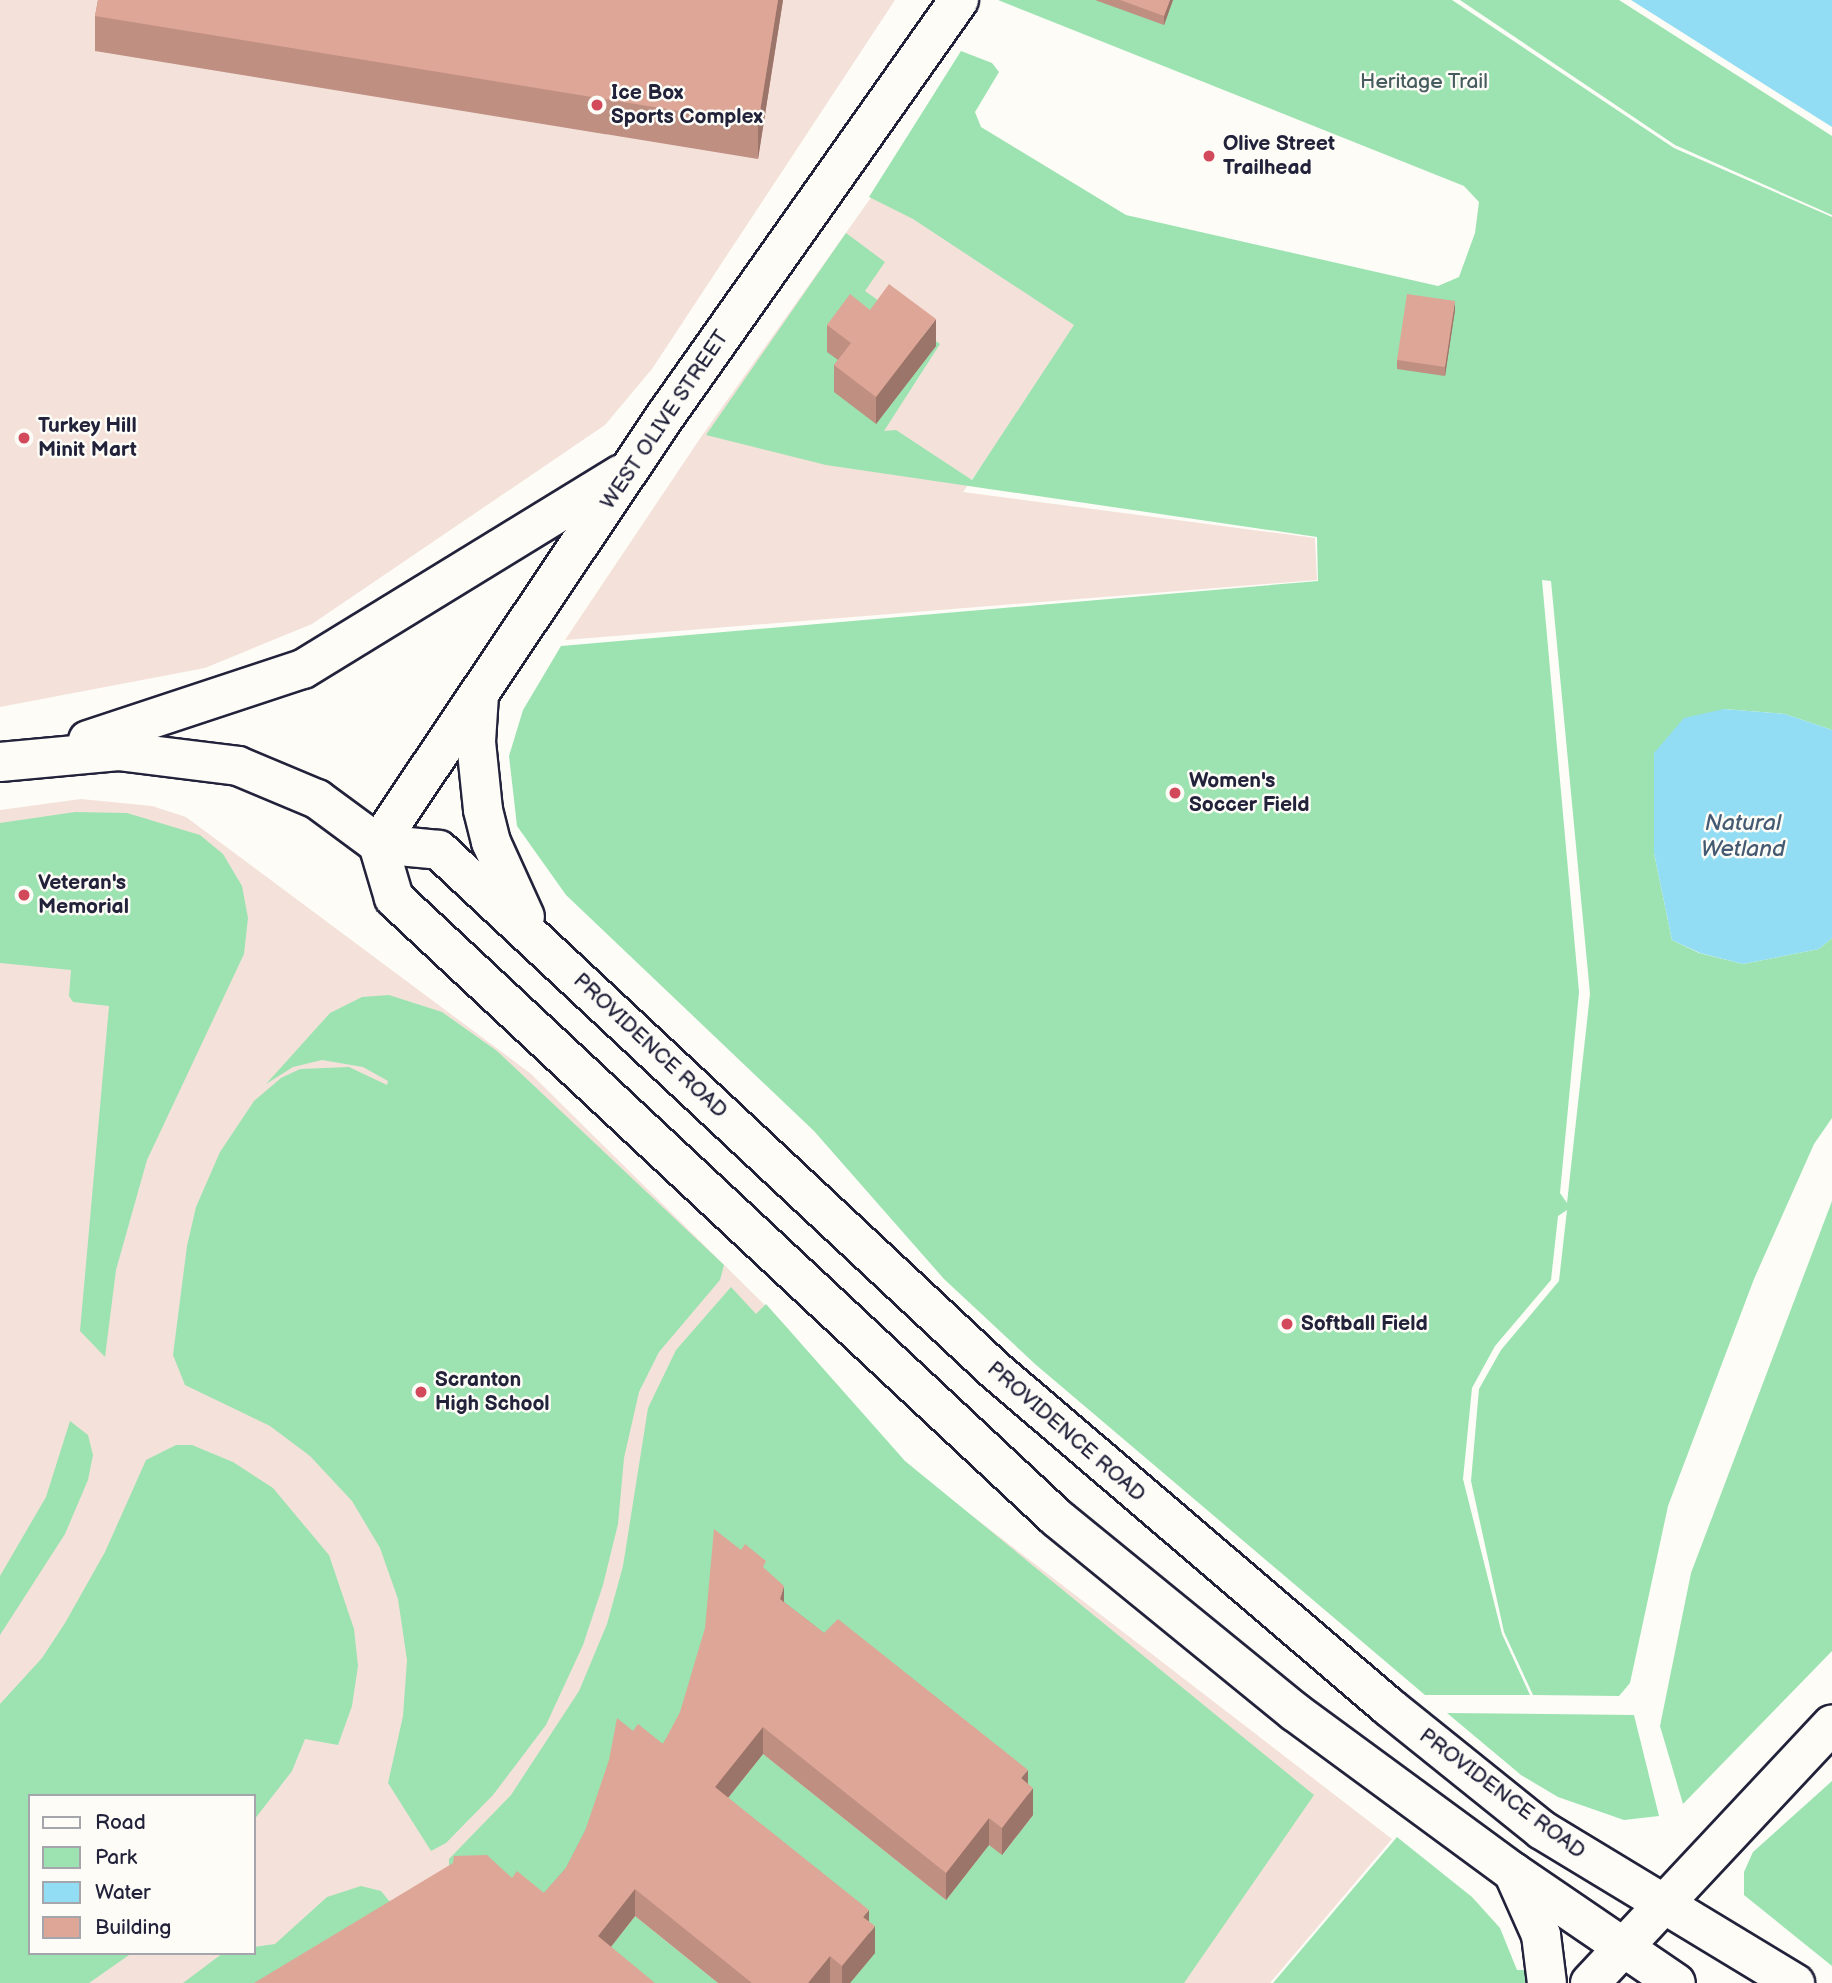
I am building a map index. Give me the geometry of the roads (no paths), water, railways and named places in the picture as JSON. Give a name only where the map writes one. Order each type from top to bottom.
[{"type":"main road","name":"WEST OLIVE STREET","points":[[378,844],[630,469],[959,0]]},
{"type":"main road","points":[[14,760],[227,698],[303,669],[630,469]]},
{"type":"main road","points":[[479,695],[477,753],[483,810],[503,873],[535,937]]},
{"type":"main road","points":[[14,760],[118,751],[238,766],[317,799],[378,844],[394,898],[950,1422],[1198,1636],[1513,1872],[1676,1983]]},
{"type":"main road","name":"PROVIDENCE ROAD","points":[[378,844],[439,850],[1102,1466],[1490,1791],[1542,1829],[1662,1905],[1795,1983]]},
{"type":"main road","points":[[1590,1983],[1832,1724]]},
{"type":"main road","points":[[1513,1872],[1541,1935],[1547,1983]]},
{"type":"water","points":[[1631,0],[1832,0],[1832,127]]},
{"type":"water","name":"Natural Wetland","points":[[1724,709],[1785,714],[1832,730],[1832,938],[1819,949],[1743,964],[1700,953],[1672,940],[1654,853],[1654,753],[1684,718]]},
{"type":"place","name":"Ice Box Sports Complex","points":[[597,105]]},
{"type":"place","name":"Olive Street Trailhead","points":[[1209,156]]},
{"type":"place","name":"Turkey Hill Minit Mart","points":[[24,438]]},
{"type":"place","name":"Women's Soccer Field","points":[[1175,793]]},
{"type":"place","name":"Veteran's Memorial","points":[[24,895]]},
{"type":"place","name":"Softball Field","points":[[1287,1324]]},
{"type":"place","name":"Scranton High School","points":[[421,1392]]},
{"type":"park label","name":"Heritage Trail","points":[[1424,82]]}]
